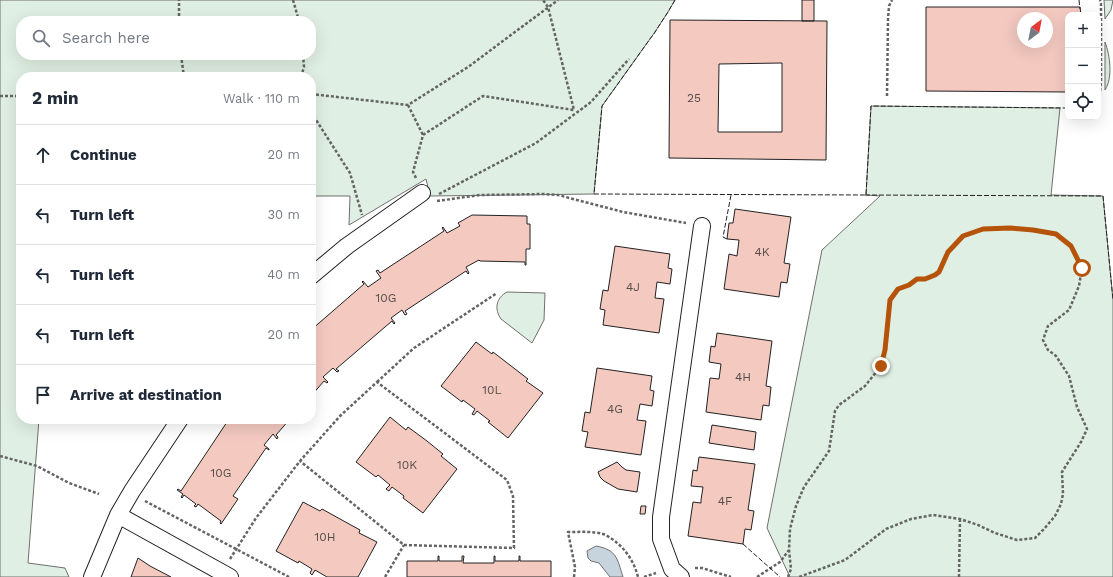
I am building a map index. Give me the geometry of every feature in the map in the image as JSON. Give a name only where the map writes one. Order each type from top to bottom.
[{"type":"street","points":[[316,272],[347,246],[367,232],[425,196]]},
{"type":"street","points":[[681,577],[672,569],[661,539],[661,517],[702,226]]},
{"type":"street","points":[[92,577],[118,515],[132,491],[177,424]]},
{"type":"street","points":[[118,515],[226,575]]},
{"type":"path","points":[[179,0],[179,16]]},
{"type":"path","points":[[293,0],[298,16]]},
{"type":"path","points":[[423,135],[483,96],[574,110],[548,7],[543,0]]},
{"type":"path","points":[[316,95],[408,105],[468,67],[558,0]]},
{"type":"path","points":[[887,96],[888,20],[889,6],[892,0]]},
{"type":"path","points":[[1100,0],[1101,84]]},
{"type":"path","points":[[425,196],[536,143],[591,102],[629,59]]},
{"type":"path","points":[[182,60],[183,72]]},
{"type":"path","points":[[303,60],[303,72]]},
{"type":"path","points":[[0,96],[16,96]]},
{"type":"path","points":[[408,105],[423,135],[413,172],[425,196],[430,202],[480,195],[558,195],[623,212],[702,226]]},
{"type":"path","points":[[316,120],[350,173],[367,232]]},
{"type":"path","points":[[788,577],[791,569],[788,550],[790,528],[796,506],[804,486],[829,452],[835,411],[839,405],[865,386],[881,366],[885,350],[890,300],[898,289],[909,285],[917,279],[925,279],[935,275],[939,272],[948,252],[963,236],[983,229],[1010,228],[1056,234],[1071,246],[1082,268],[1079,286],[1069,310],[1048,326],[1043,340],[1048,350],[1056,356],[1069,376],[1076,407],[1087,429],[1081,442],[1062,472],[1063,494],[1061,504],[1054,516],[1035,538],[1017,540],[960,519],[933,514],[886,529],[845,560],[799,577]]},
{"type":"path","points":[[226,575],[236,548],[256,518],[300,461],[340,416],[414,348],[498,293]]},
{"type":"path","points":[[300,461],[404,545],[514,548],[513,496],[507,480],[377,382]]},
{"type":"path","points":[[0,456],[37,466],[70,483],[99,494]]},
{"type":"path","points":[[141,498],[289,577]]},
{"type":"path","points":[[959,577],[960,519]]},
{"type":"path","points":[[574,577],[575,567],[568,532],[593,532],[605,534],[617,542],[628,554],[636,567],[638,577]]},
{"type":"path","points":[[385,577],[404,545]]},
{"type":"path","points":[[757,577],[780,562],[788,550]]},
{"type":"green space","points":[[0,0],[675,0],[655,32],[602,106],[594,194],[430,196],[426,179],[349,225],[350,196],[316,196],[316,72],[16,72],[16,424],[39,424],[28,563],[65,568],[69,577],[0,577]]},
{"type":"green space","points":[[1104,0],[1113,0],[1111,10],[1105,19]]},
{"type":"green space","points":[[1105,42],[1108,53],[1110,73],[1108,85],[1105,90]]},
{"type":"green space","points":[[871,106],[1060,108],[1051,195],[1103,196],[1113,300],[1113,577],[790,577],[767,528],[822,250],[880,196],[866,195]]},
{"type":"green space","points":[[507,292],[545,293],[544,320],[532,343],[501,319],[497,311],[497,304],[500,297]]},
{"type":"shaded area","points":[[596,546],[608,550],[615,556],[623,577],[610,577],[599,563],[591,561],[588,558],[587,551]]},
{"type":"building","points":[[802,0],[814,0],[814,21],[802,21]]},
{"type":"building","points":[[926,7],[1080,7],[1081,12],[1065,12],[1065,92],[926,91]]},
{"type":"building","points":[[670,20],[827,21],[826,160],[669,158]],"holes":[[[782,63],[782,132],[718,132],[719,64]]]},
{"type":"building","points":[[735,209],[791,217],[784,263],[790,264],[787,283],[781,282],[779,297],[724,289],[729,254],[737,256],[739,240],[727,239],[729,223],[733,223]]},
{"type":"building","points":[[472,215],[527,216],[527,224],[530,224],[530,249],[526,249],[526,265],[525,262],[479,260],[466,267],[469,273],[468,274],[466,271],[405,311],[407,314],[405,315],[402,310],[391,318],[395,323],[394,324],[392,321],[336,369],[339,371],[337,372],[333,368],[323,377],[328,382],[327,383],[324,381],[316,390],[316,326],[364,284],[362,282],[363,281],[368,287],[381,278],[376,271],[378,270],[380,273],[444,231],[442,228],[443,227],[447,233],[460,226],[458,223]]},
{"type":"building","points":[[615,246],[670,254],[668,268],[672,269],[670,284],[657,282],[655,298],[664,299],[659,333],[603,325],[605,310],[600,309],[603,290],[608,291]]},
{"type":"building","points":[[717,333],[772,341],[766,386],[771,387],[769,406],[763,405],[761,420],[706,412],[710,378],[719,379],[721,364],[709,362],[711,346],[715,347]]},
{"type":"building","points":[[476,342],[492,354],[493,352],[528,379],[526,381],[543,393],[508,438],[477,411],[474,415],[472,414],[475,409],[463,400],[462,402],[441,386]]},
{"type":"building","points":[[597,368],[652,376],[650,390],[654,391],[652,406],[640,404],[637,420],[646,421],[641,455],[585,447],[588,432],[582,431],[585,412],[590,413]]},
{"type":"building","points":[[390,417],[406,430],[408,427],[427,441],[443,454],[441,456],[457,469],[423,513],[403,498],[404,496],[392,487],[389,491],[386,489],[390,485],[378,475],[376,477],[356,462]]},
{"type":"building","points":[[226,424],[286,424],[276,435],[278,437],[277,439],[273,434],[264,445],[269,450],[266,448],[233,496],[238,499],[221,524],[221,521],[198,504],[196,507],[194,506],[196,504],[184,495],[182,498],[181,497],[183,494],[177,490],[178,489],[181,491]]},
{"type":"building","points":[[712,425],[756,432],[754,450],[709,443]]},
{"type":"building","points":[[699,457],[755,464],[748,510],[754,511],[751,530],[745,529],[743,544],[688,536],[693,502],[701,503],[703,487],[691,486],[693,470],[697,471]]},
{"type":"building","points":[[617,462],[626,470],[640,472],[637,492],[618,489],[600,477],[598,472]]},
{"type":"building","points":[[303,502],[320,511],[322,509],[360,530],[359,533],[377,542],[358,577],[327,577],[315,570],[312,575],[310,573],[312,569],[299,561],[298,563],[276,551]]},
{"type":"building","points":[[641,506],[646,506],[645,514],[640,514]]},
{"type":"building","points":[[438,556],[439,561],[462,561],[462,556],[464,556],[463,563],[494,563],[494,556],[495,561],[519,561],[520,556],[520,561],[551,561],[551,577],[407,577],[407,561],[438,561]]},
{"type":"building","points":[[138,558],[150,566],[171,577],[131,577]]},
{"type":"fence","points":[[675,0],[655,32],[602,106],[594,194],[866,195],[871,106],[1065,108]]},
{"type":"fence","points":[[1079,0],[1080,9]]},
{"type":"fence","points":[[727,239],[723,237],[731,195],[733,195]]},
{"type":"fence","points":[[865,195],[1103,196],[1113,300]]},
{"type":"fence","points":[[743,544],[780,577]]},
{"type":"route","points":[[881,366],[885,350],[890,300],[898,289],[909,285],[917,279],[925,279],[939,272],[948,252],[963,236],[983,229],[1010,228],[1056,234],[1071,246],[1082,268]]}]
